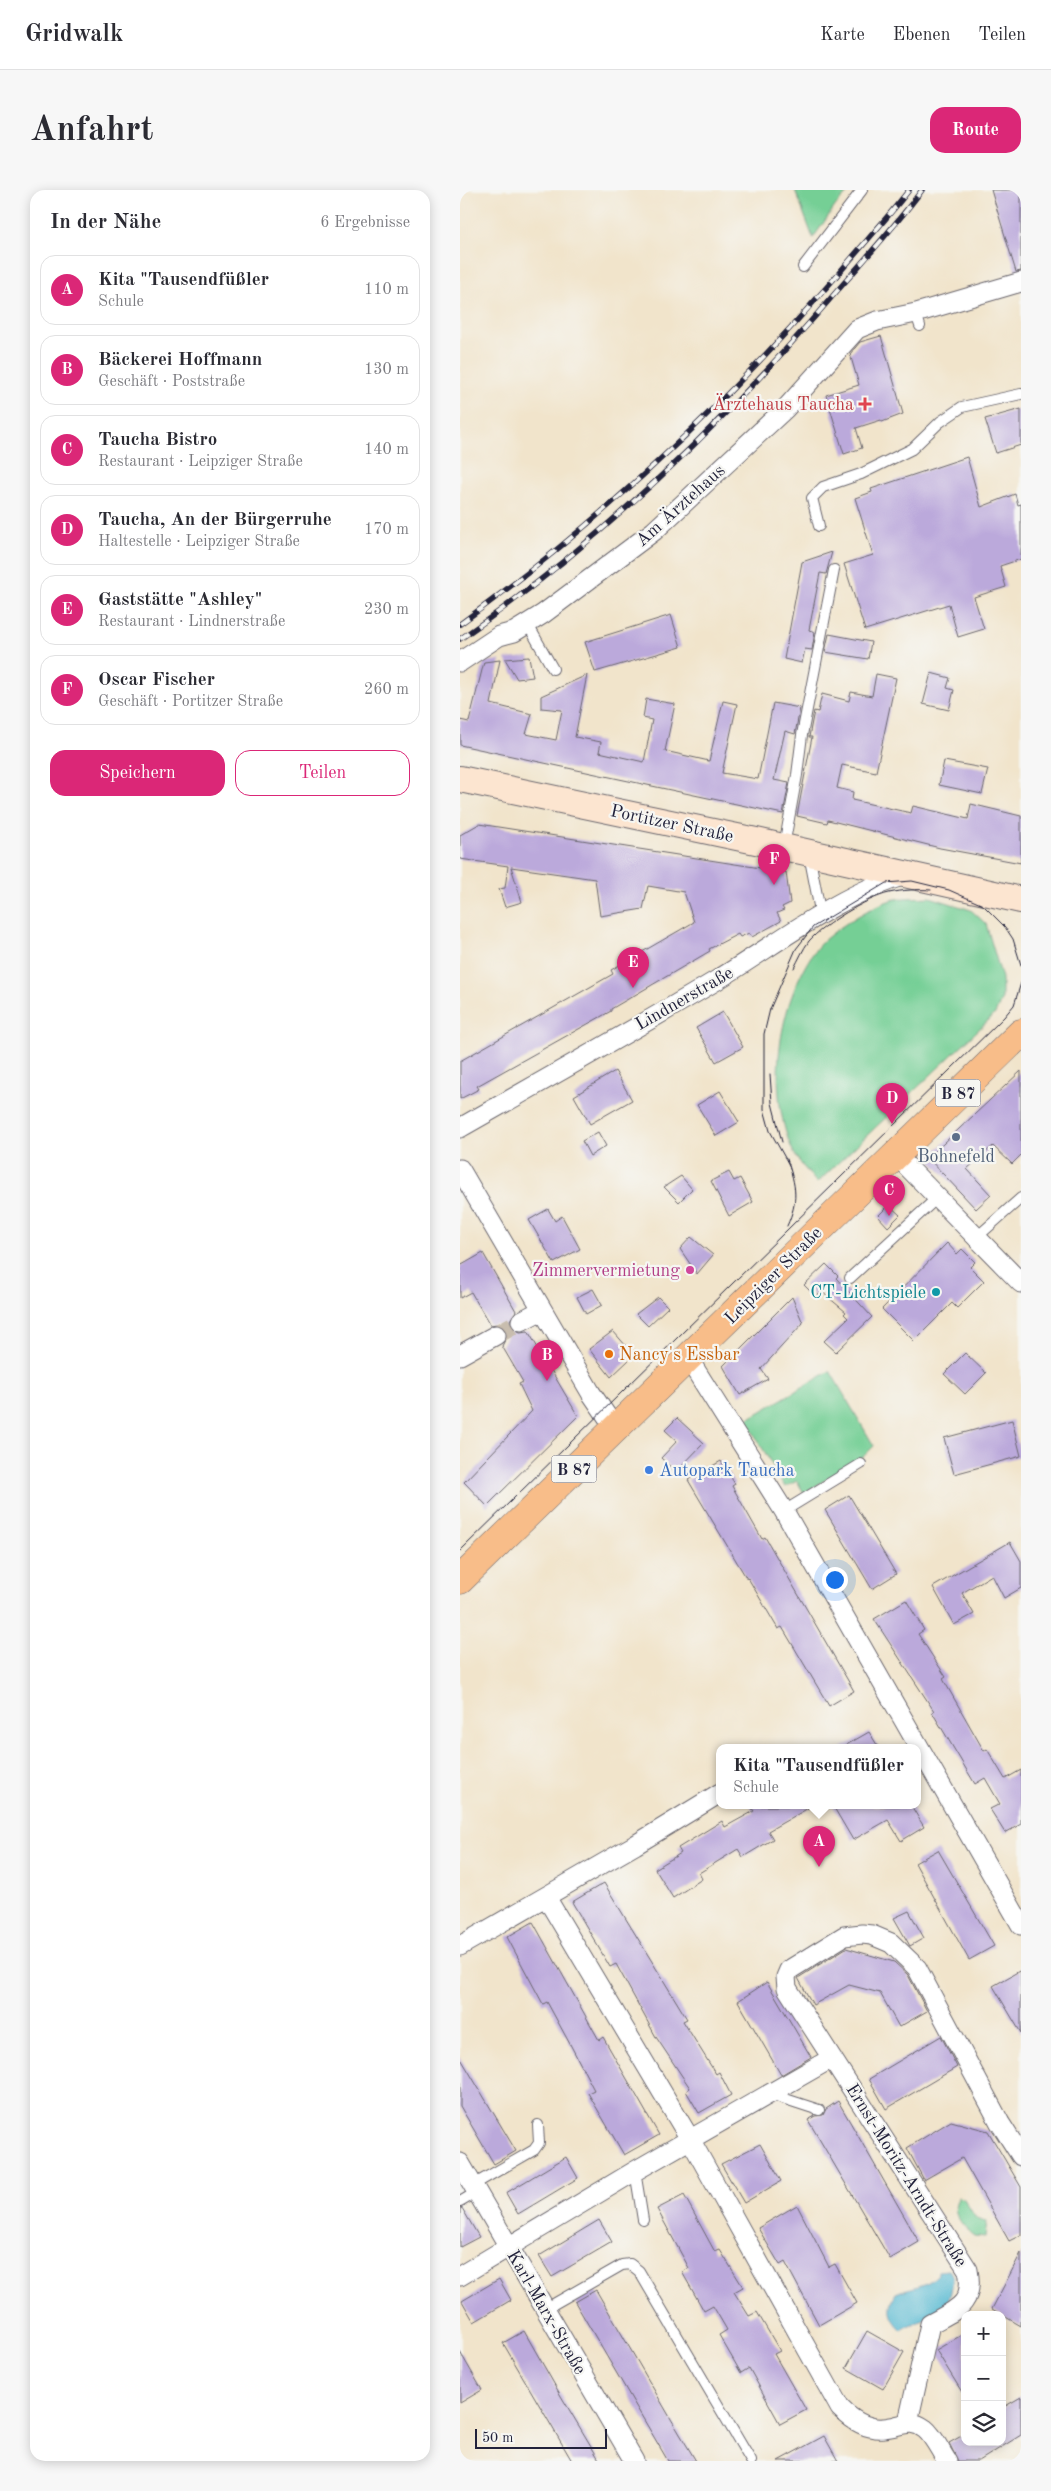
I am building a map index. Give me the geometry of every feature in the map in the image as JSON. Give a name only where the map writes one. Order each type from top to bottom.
[{"type":"main road","name":"Portitzer Straße","points":[[460,779],[910,874],[1011,898],[1021,918]]},
{"type":"main road","name":"Leipziger Straße","points":[[460,1580],[1021,1033]]},
{"type":"street","name":"Am Ärztehaus","points":[[460,662],[499,636],[514,632],[574,592],[654,531],[786,408],[857,329],[877,321],[918,319],[1021,282]]},
{"type":"street","name":"Lindnerstraße","points":[[460,1128],[716,980],[821,916],[886,881],[910,874]]},
{"type":"street","points":[[895,1154],[1021,1283]]},
{"type":"street","points":[[460,1169],[591,1393],[615,1428]]},
{"type":"street","points":[[522,1321],[542,1310]]},
{"type":"street","points":[[460,1355],[496,1335]]},
{"type":"street","points":[[688,1358],[784,1510],[918,1744]]},
{"type":"street","points":[[921,1750],[1021,1925]]},
{"type":"street","points":[[460,1946],[716,1795]]},
{"type":"street","points":[[546,1897],[690,2139],[840,2408],[856,2422],[875,2428],[908,2422],[918,2425],[928,2432],[946,2461]]},
{"type":"street","name":"Ernst-Moritz-Arndt-Straße","points":[[908,2422],[930,2324],[964,2303],[969,2293],[969,2275],[965,2263],[787,1988],[787,1973],[791,1968],[844,1936],[862,1934],[882,1939],[901,1950],[917,1968],[1000,2123],[1021,2156]]},
{"type":"street","points":[[460,2276],[635,2171],[832,2058]]},
{"type":"street","name":"Karl-Marx-Straße","points":[[460,2163],[634,2461]]},
{"type":"lane","points":[[803,267],[862,190]]},
{"type":"lane","points":[[820,526],[812,498],[823,487],[861,474],[912,449],[940,422],[962,407],[1021,394]]},
{"type":"lane","points":[[821,916],[796,850],[797,776],[802,735],[834,570]]},
{"type":"lane","points":[[527,623],[553,669]]},
{"type":"lane","points":[[850,1278],[938,1197]]},
{"type":"lane","points":[[977,1237],[1021,1198]]},
{"type":"lane","points":[[784,1510],[861,1464]]},
{"type":"lane","points":[[769,2094],[819,2110]]},
{"type":"lane","points":[[460,2202],[475,2189],[534,2150],[540,2143],[538,2125]]},
{"type":"lane","points":[[635,2171],[643,2220]]},
{"type":"lane","points":[[545,2309],[622,2264],[630,2264],[639,2271],[751,2461]]},
{"type":"green space","points":[[795,190],[850,190],[836,205],[813,238]]},
{"type":"green space","points":[[930,897],[971,910],[986,924],[1002,978],[1002,998],[995,1014],[817,1183],[792,1149],[784,1125],[779,1100],[780,1046],[793,994],[803,970],[816,949],[841,927],[865,912],[888,901],[900,898]]},
{"type":"green space","points":[[830,1371],[874,1446],[863,1457],[804,1493],[797,1481],[785,1487],[746,1420]]},
{"type":"green space","points":[[959,2197],[964,2199],[975,2217],[987,2222],[985,2237],[975,2236],[962,2224],[955,2208]]},
{"type":"water","points":[[949,2270],[953,2276],[951,2292],[947,2303],[932,2316],[902,2330],[891,2313],[891,2304],[896,2293],[929,2282],[938,2274],[938,2271]]},
{"type":"building","points":[[991,190],[1021,190],[1021,271],[1016,272]]},
{"type":"building","name":"Ärztehaus Taucha","points":[[881,336],[903,414],[882,422],[881,420],[856,428],[862,448],[844,454],[826,395],[859,385],[850,354],[860,342]]},
{"type":"building","points":[[1021,409],[1021,445],[996,453],[985,419]]},
{"type":"building","points":[[967,457],[981,507],[1015,494],[1018,505],[1021,504],[1021,559],[1000,566],[1006,587],[974,597],[984,629],[958,637],[949,604],[865,630],[844,564],[873,555],[855,498],[872,492],[871,489]]},
{"type":"building","points":[[832,552],[826,574],[820,573],[809,630],[815,632],[812,650],[805,649],[802,663],[784,659],[802,562]]},
{"type":"building","points":[[671,615],[681,647],[595,672],[585,642]]},
{"type":"building","points":[[829,634],[871,642],[868,659],[825,652]]},
{"type":"building","points":[[529,657],[533,677],[517,679],[505,659]]},
{"type":"building","points":[[500,660],[491,704],[532,714],[526,734],[556,740],[562,710],[541,708],[541,696],[587,675],[575,737],[601,742],[599,752],[644,762],[652,720],[643,718],[646,699],[675,704],[665,751],[709,761],[723,701],[737,704],[722,773],[758,779],[773,703],[800,708],[795,734],[785,731],[774,780],[789,783],[783,814],[460,745],[460,720],[469,722],[484,662]]},
{"type":"building","points":[[931,673],[950,678],[947,688],[954,690],[949,710],[923,704]]},
{"type":"building","points":[[876,674],[896,678],[876,772],[842,765],[837,788],[853,792],[852,800],[911,813],[913,806],[968,819],[971,804],[1021,816],[1021,863],[940,848],[828,820],[827,823],[797,816],[812,737],[809,737],[814,711],[818,712],[822,694],[849,701],[851,692],[872,696]]},
{"type":"building","points":[[944,761],[988,769],[982,794],[939,785]]},
{"type":"building","points":[[479,824],[786,872],[790,903],[782,907],[784,910],[777,913],[781,921],[752,937],[749,933],[740,937],[738,934],[709,949],[710,951],[611,1009],[611,1011],[477,1086],[479,1089],[460,1099],[460,1061],[613,974],[611,970],[694,922],[684,892],[648,886],[643,909],[600,916],[595,879],[511,867],[522,902],[505,907],[499,889],[505,888],[508,866],[460,859],[460,835]]},
{"type":"building","points":[[723,1012],[743,1047],[716,1062],[696,1028]]},
{"type":"building","points":[[615,1071],[632,1100],[590,1124],[574,1096]]},
{"type":"building","points":[[1021,1071],[1021,1155],[1012,1164],[993,1146],[967,1169],[991,1195],[976,1209],[928,1158]]},
{"type":"building","points":[[720,1091],[739,1122],[716,1136],[697,1105]]},
{"type":"building","points":[[598,1132],[606,1146],[590,1156],[582,1141]]},
{"type":"building","points":[[729,1172],[734,1181],[740,1178],[753,1202],[729,1216],[711,1181]]},
{"type":"building","points":[[681,1176],[692,1189],[679,1202],[664,1187]]},
{"type":"building","points":[[889,1205],[900,1215],[888,1227],[878,1216]]},
{"type":"building","points":[[548,1209],[555,1221],[562,1216],[580,1249],[554,1263],[529,1220]]},
{"type":"building","points":[[691,1237],[713,1255],[697,1274],[680,1249]]},
{"type":"building","name":"CT-Lichtspiele","points":[[947,1243],[957,1254],[962,1249],[975,1262],[970,1267],[984,1281],[957,1308],[952,1303],[914,1341],[882,1309]]},
{"type":"building","points":[[483,1253],[516,1311],[510,1320],[511,1327],[520,1332],[528,1331],[578,1416],[487,1506],[464,1482],[532,1411],[519,1384],[523,1382],[502,1346],[507,1336],[506,1329],[497,1324],[490,1325],[471,1292],[460,1298],[460,1266]]},
{"type":"building","points":[[826,1264],[838,1276],[836,1278],[872,1317],[836,1352],[824,1341],[848,1318],[844,1314],[846,1312],[822,1292],[816,1297],[804,1285]]},
{"type":"building","points":[[593,1289],[602,1305],[586,1314],[577,1297]]},
{"type":"building","points":[[658,1297],[668,1307],[648,1326],[636,1314]]},
{"type":"building","points":[[792,1297],[803,1323],[761,1369],[768,1379],[740,1395],[723,1366]]},
{"type":"building","points":[[613,1331],[627,1347],[622,1351],[630,1359],[611,1377],[589,1349]]},
{"type":"building","points":[[965,1353],[986,1373],[965,1394],[944,1374]]},
{"type":"building","points":[[677,1418],[704,1443],[676,1472],[661,1458],[677,1441],[665,1430]]},
{"type":"building","points":[[1012,1420],[1021,1456],[954,1474],[944,1438]]},
{"type":"building","points":[[721,1461],[735,1484],[732,1486],[762,1539],[765,1537],[854,1691],[829,1706],[782,1627],[778,1629],[688,1480]]},
{"type":"building","points":[[849,1495],[896,1574],[872,1589],[825,1510]]},
{"type":"building","points":[[1010,1542],[1021,1561],[1021,1588],[1004,1598],[992,1575],[962,1593],[974,1614],[954,1625],[933,1587]]},
{"type":"building","points":[[906,1600],[924,1630],[918,1634],[946,1677],[943,1679],[984,1751],[987,1749],[1005,1779],[1021,1770],[1021,1824],[1005,1833],[990,1809],[1000,1804],[985,1778],[975,1784],[932,1712],[934,1711],[874,1619]]},
{"type":"building","points":[[869,1732],[876,1744],[848,1744]]},
{"type":"building","points":[[752,1809],[807,1809],[768,1831],[773,1839],[743,1857],[738,1849],[699,1873],[702,1879],[673,1898],[655,1869],[681,1853],[678,1848],[722,1821],[725,1827],[754,1811]]},
{"type":"building","points":[[835,1809],[913,1809],[924,1827],[901,1841],[888,1820],[853,1840]]},
{"type":"building","points":[[938,1850],[994,1946],[969,1960],[915,1863]]},
{"type":"building","points":[[604,1883],[687,2019],[683,2021],[716,2074],[719,2072],[731,2095],[699,2113],[686,2091],[690,2088],[656,2037],[616,1964],[610,1967],[572,1902]]},
{"type":"building","points":[[909,1911],[924,1938],[910,1946],[894,1918]]},
{"type":"building","points":[[533,1922],[599,2040],[603,2037],[659,2135],[624,2155],[588,2093],[594,2090],[571,2046],[547,2002],[543,2004],[507,1937]]},
{"type":"building","points":[[846,1948],[894,1962],[908,1975],[927,2011],[899,2027],[880,1993],[849,1985],[813,2005],[798,1978]]},
{"type":"building","points":[[1021,1970],[1021,2033],[993,1986]]},
{"type":"building","points":[[767,1982],[811,2057],[781,2075],[738,2001]]},
{"type":"building","points":[[941,2036],[957,2067],[886,2109],[869,2079]]},
{"type":"building","points":[[460,2057],[516,2151],[494,2164],[460,2106]]},
{"type":"building","points":[[838,2101],[919,2242],[890,2259],[808,2120],[815,2116],[823,2115],[826,2109]]},
{"type":"building","points":[[951,2121],[988,2131],[1021,2187],[1021,2235],[1009,2241],[962,2158],[924,2180],[907,2148]]},
{"type":"building","points":[[760,2144],[781,2181],[744,2203],[721,2164]]},
{"type":"building","points":[[566,2157],[578,2178],[518,2214],[506,2193]]},
{"type":"building","points":[[684,2195],[715,2252],[720,2250],[743,2287],[734,2292],[749,2316],[757,2312],[780,2351],[774,2354],[806,2410],[780,2424],[749,2368],[741,2373],[719,2335],[727,2330],[713,2306],[704,2311],[682,2272],[689,2268],[657,2209]]},
{"type":"building","points":[[797,2205],[829,2267],[835,2264],[857,2303],[819,2325],[785,2262],[780,2265],[758,2228]]},
{"type":"building","points":[[462,2208],[479,2237],[460,2247],[460,2209]]},
{"type":"building","points":[[599,2220],[612,2242],[552,2277],[539,2256]]},
{"type":"building","points":[[1021,2253],[1021,2326],[1006,2317],[1006,2311],[992,2309]]},
{"type":"building","points":[[499,2279],[511,2300],[474,2322],[462,2301]]},
{"type":"building","points":[[596,2290],[696,2461],[668,2461],[575,2302]]},
{"type":"building","points":[[524,2331],[600,2461],[572,2461],[503,2343]]},
{"type":"building","points":[[867,2331],[904,2352],[883,2389],[846,2368]]},
{"type":"building","points":[[961,2335],[961,2391],[936,2350]]},
{"type":"building","points":[[460,2352],[482,2390],[460,2403]]},
{"type":"building","points":[[1021,2397],[1021,2435],[1006,2444],[1006,2406]]},
{"type":"building","points":[[824,2436],[838,2461],[778,2461]]},
{"type":"building","points":[[961,2436],[961,2446],[1003,2446],[979,2461],[958,2461],[949,2443]]},
{"type":"tunnel","points":[[496,1335],[521,1321]]},
{"type":"tram line","points":[[789,1165],[770,1131],[764,1109],[764,1034],[770,1009],[796,949],[813,927],[886,883],[912,881],[949,890],[983,905],[1005,927],[1013,939],[1021,965]]},
{"type":"tram line","points":[[794,968],[809,941],[846,912],[869,900],[889,893],[931,890]]},
{"type":"tram line","points":[[460,1551],[1004,1017],[1014,1005],[1021,983]]},
{"type":"tram line","points":[[770,1074],[772,1103],[782,1142]]},
{"type":"tram line","points":[[787,1159],[794,1185],[795,1200],[787,1226]]},
{"type":"railway","points":[[460,624],[511,586],[609,505],[702,419],[791,327],[909,190]]},
{"type":"railway","points":[[460,639],[512,602],[612,521],[706,433],[795,339],[881,241],[922,190]]},
{"type":"place","name":"Ärztehaus Taucha","points":[[865,404]]},
{"type":"place","name":"Oscar Fischer","points":[[774,885]]},
{"type":"place","name":"Gaststätte \"Ashley\"","points":[[633,988]]},
{"type":"place","name":"Taucha, An der Bürgerruhe","points":[[892,1124]]},
{"type":"place","name":"Bohnefeld","points":[[956,1137]]},
{"type":"place","name":"Taucha Bistro","points":[[889,1216]]},
{"type":"place","name":"Zimmervermietung","points":[[690,1270]]},
{"type":"place","name":"CT-Lichtspiele","points":[[936,1292]]},
{"type":"place","name":"Nancy's Essbar","points":[[609,1354]]},
{"type":"place","name":"Bäckerei Hoffmann","points":[[547,1381]]},
{"type":"place","name":"Autopark Taucha","points":[[649,1470]]},
{"type":"place","name":"Kita \"Tausendfüßler","points":[[819,1867]]}]
